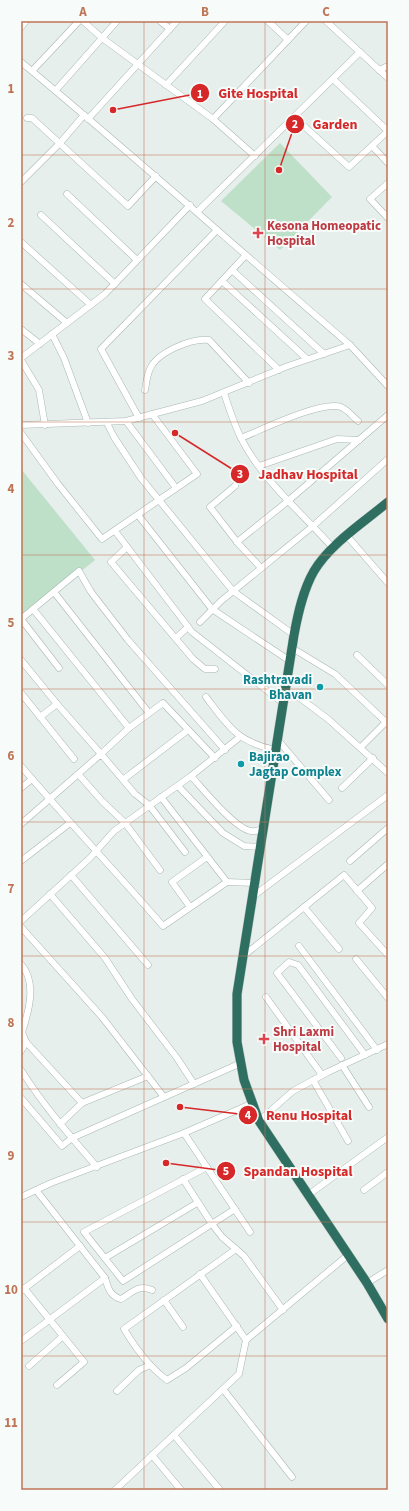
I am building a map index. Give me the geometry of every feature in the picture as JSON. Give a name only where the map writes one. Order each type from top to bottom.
[{"type":"highway","points":[[388,502],[333,548],[314,570],[305,591],[294,635],[236,994],[237,1042],[244,1080],[259,1121],[367,1283],[388,1319]]},
{"type":"street","points":[[21,26],[26,21]]},
{"type":"street","points":[[32,71],[79,21]]},
{"type":"street","points":[[83,21],[137,65],[213,119],[255,156]]},
{"type":"street","points":[[56,90],[117,21]]},
{"type":"street","points":[[160,21],[170,29]]},
{"type":"street","points":[[21,182],[137,65],[177,21]]},
{"type":"street","points":[[166,85],[225,21]]},
{"type":"street","points":[[268,21],[288,40]]},
{"type":"street","points":[[213,119],[306,21]]},
{"type":"street","points":[[326,21],[388,78]]},
{"type":"street","points":[[197,212],[360,52]]},
{"type":"street","points":[[21,62],[156,176],[245,256],[350,345],[388,386]]},
{"type":"street","points":[[379,70],[388,66]]},
{"type":"street","points":[[294,117],[349,167],[388,131],[333,79]]},
{"type":"street","points":[[27,118],[32,118],[128,206],[156,176]]},
{"type":"street","points":[[372,146],[388,163]]},
{"type":"street","points":[[388,182],[370,199],[388,218]]},
{"type":"street","points":[[67,194],[138,260]]},
{"type":"street","points":[[45,425],[39,390],[21,359],[91,305],[115,284],[190,206]]},
{"type":"street","points":[[41,215],[115,284]]},
{"type":"street","points":[[139,418],[101,349],[217,230]]},
{"type":"street","points":[[21,242],[91,305]]},
{"type":"street","points":[[245,256],[205,299],[279,370]]},
{"type":"street","points":[[232,270],[324,354]]},
{"type":"street","points":[[222,281],[306,359]]},
{"type":"street","points":[[21,284],[67,323]]},
{"type":"street","points":[[21,330],[40,344]]},
{"type":"street","points":[[52,334],[64,358],[88,424]]},
{"type":"street","points":[[145,390],[150,368],[162,356],[189,342],[200,339],[209,340],[250,383]]},
{"type":"street","points":[[21,425],[108,423],[139,418],[202,401],[250,383],[306,359],[350,345]]},
{"type":"street","points":[[224,393],[241,438],[259,466],[288,501],[333,548]]},
{"type":"street","points":[[241,438],[276,423],[327,406],[342,407],[358,421]]},
{"type":"street","points":[[21,433],[58,484],[102,539],[197,474],[152,414]]},
{"type":"street","points":[[237,542],[288,501],[388,415]]},
{"type":"street","points":[[126,421],[176,488]]},
{"type":"street","points":[[108,423],[114,437],[158,501],[233,591],[294,635]]},
{"type":"street","points":[[259,466],[337,439],[359,440]]},
{"type":"street","points":[[200,622],[233,591],[313,526],[388,459]]},
{"type":"street","points":[[235,486],[210,507],[237,542],[261,568]]},
{"type":"street","points":[[138,515],[212,610],[290,661]]},
{"type":"street","points":[[115,531],[192,632],[283,703]]},
{"type":"street","points":[[347,536],[388,582]]},
{"type":"street","points":[[127,547],[111,562],[205,670],[215,669]]},
{"type":"street","points":[[59,668],[21,619],[79,571],[91,592],[128,640],[225,750]]},
{"type":"street","points":[[54,592],[149,713]]},
{"type":"street","points":[[32,609],[129,728]]},
{"type":"street","points":[[176,638],[188,627]]},
{"type":"street","points":[[292,648],[335,674],[387,723],[361,747]]},
{"type":"street","points":[[357,655],[388,685]]},
{"type":"street","points":[[21,660],[57,704],[124,779],[135,794],[149,805],[185,852]]},
{"type":"street","points":[[21,693],[74,759]]},
{"type":"street","points":[[285,693],[300,698],[328,719],[361,747],[388,773]]},
{"type":"street","points":[[206,697],[231,730],[240,737],[256,746],[276,750]]},
{"type":"street","points":[[21,824],[51,800],[129,728],[162,703],[215,758]]},
{"type":"street","points":[[40,717],[57,704]]},
{"type":"street","points":[[124,779],[188,730]]},
{"type":"street","points":[[21,921],[97,850],[114,831],[178,786],[240,737]]},
{"type":"street","points":[[277,739],[329,800]]},
{"type":"street","points":[[342,788],[373,758]]},
{"type":"street","points":[[21,766],[163,926],[227,882],[254,883]]},
{"type":"street","points":[[79,775],[102,802],[126,823],[160,870]]},
{"type":"street","points":[[191,776],[226,814],[244,829],[252,832],[263,829]]},
{"type":"street","points":[[21,788],[32,779]]},
{"type":"street","points":[[178,786],[223,833],[244,846],[260,847]]},
{"type":"street","points":[[252,898],[388,795]]},
{"type":"street","points":[[161,797],[227,882]]},
{"type":"street","points":[[21,861],[70,823]]},
{"type":"street","points":[[350,861],[388,828]]},
{"type":"street","points":[[190,907],[172,882],[207,857]]},
{"type":"street","points":[[357,891],[388,864]]},
{"type":"street","points":[[71,875],[148,965]]},
{"type":"street","points":[[242,957],[344,875],[372,908],[359,923],[388,955]]},
{"type":"street","points":[[50,894],[105,958],[132,999],[177,1058],[194,1084]]},
{"type":"street","points":[[304,907],[339,949]]},
{"type":"street","points":[[21,927],[102,1017],[164,1097]]},
{"type":"street","points":[[299,946],[377,1050]]},
{"type":"street","points":[[356,959],[388,998]]},
{"type":"street","points":[[341,1058],[277,973],[290,962],[298,965],[365,1055]]},
{"type":"street","points":[[21,964],[28,972],[30,1007],[21,1031],[26,1042],[82,1103]]},
{"type":"street","points":[[266,997],[322,1075]]},
{"type":"street","points":[[21,1051],[26,1042]]},
{"type":"street","points":[[259,1121],[293,1091],[342,1065],[388,1044]]},
{"type":"street","points":[[21,1098],[62,1146],[72,1138],[241,1063]]},
{"type":"street","points":[[342,1065],[369,1107]]},
{"type":"street","points":[[21,1070],[60,1124],[97,1166]]},
{"type":"street","points":[[60,1124],[82,1103],[148,1076]]},
{"type":"street","points":[[313,1080],[348,1141]]},
{"type":"street","points":[[21,1197],[184,1133],[253,1103]]},
{"type":"street","points":[[184,1133],[250,1232]]},
{"type":"street","points":[[308,1195],[388,1137]]},
{"type":"street","points":[[207,1166],[84,1232],[123,1281],[235,1209]]},
{"type":"street","points":[[364,1190],[388,1172]]},
{"type":"street","points":[[183,1179],[197,1203],[212,1224],[222,1237],[244,1256],[283,1310]]},
{"type":"street","points":[[36,1190],[105,1278],[110,1292],[115,1298],[121,1299],[136,1288],[145,1287],[152,1290]]},
{"type":"street","points":[[105,1258],[197,1203]]},
{"type":"street","points":[[56,1385],[84,1362],[50,1319],[23,1290],[80,1246]]},
{"type":"street","points":[[236,1249],[124,1329],[150,1366],[168,1380],[186,1368],[236,1326]]},
{"type":"street","points":[[115,1490],[239,1374],[246,1340],[348,1255]]},
{"type":"street","points":[[367,1283],[388,1270]]},
{"type":"street","points":[[200,1274],[246,1340]]},
{"type":"street","points":[[21,1340],[105,1278]]},
{"type":"street","points":[[164,1300],[183,1327]]},
{"type":"street","points":[[29,1366],[63,1336]]},
{"type":"street","points":[[117,1391],[139,1370],[150,1366]]},
{"type":"street","points":[[223,1389],[292,1477]]},
{"type":"street","points":[[174,1435],[220,1490]]},
{"type":"street","points":[[152,1455],[181,1490]]},
{"type":"green space","points":[[280,143],[332,197],[280,250],[221,201]]},
{"type":"green space","points":[[21,469],[95,560],[21,619]]},
{"type":"place","name":"Gite Hospital","points":[[113,110]]},
{"type":"place","name":"Garden","points":[[279,170]]},
{"type":"place","name":"Kesona Homeopatic Hospital","points":[[258,233]]},
{"type":"place","name":"Jadhav Hospital","points":[[175,433]]},
{"type":"place","name":"Rashtravadi Bhavan","points":[[320,687]]},
{"type":"place","name":"Bajirao Jagtap Complex","points":[[241,764]]},
{"type":"place","name":"Shri Laxmi Hospital","points":[[264,1039]]},
{"type":"place","name":"Renu Hospital","points":[[180,1107]]},
{"type":"place","name":"Spandan Hospital","points":[[166,1163]]}]
